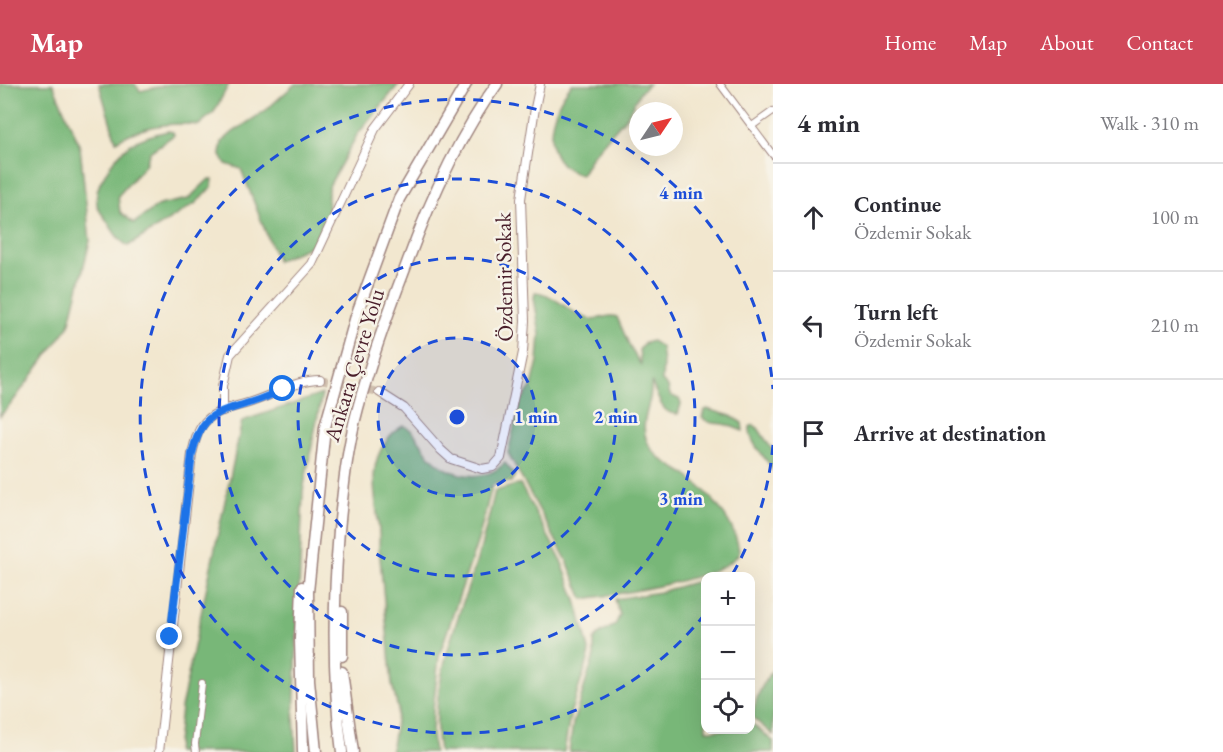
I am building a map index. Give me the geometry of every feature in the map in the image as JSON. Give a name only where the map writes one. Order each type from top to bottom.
[{"type":"highway","name":"Ankara Çevre Yolu","points":[[316,752],[309,672],[308,592],[325,427],[356,316],[399,199],[466,84]]},
{"type":"highway","name":"Ankara Çevre Yolu","points":[[342,752],[336,695],[334,632],[336,566],[348,451],[358,408],[384,324],[426,211],[482,105],[497,84]]},
{"type":"highway","points":[[303,752],[300,606],[312,489],[325,427]]},
{"type":"highway","points":[[343,492],[342,678],[353,752]]},
{"type":"street","points":[[223,411],[223,387],[230,355],[312,264],[375,129],[409,84]]},
{"type":"street","name":"Özdemir Sokak","points":[[379,392],[404,408],[451,459],[482,469],[493,466],[501,458],[524,345],[525,297],[521,198],[540,84]]},
{"type":"street","points":[[720,84],[773,155]]},
{"type":"street","points":[[752,126],[773,111]]},
{"type":"street","points":[[159,752],[192,454],[196,436],[205,421],[223,411],[298,383],[320,380]]},
{"type":"street","points":[[196,752],[202,683]]},
{"type":"green space","points":[[0,84],[53,84],[80,147],[90,241],[69,326],[0,416]]},
{"type":"green space","points":[[99,84],[135,84],[140,91],[170,84],[229,84],[214,112],[199,125],[156,126],[116,141]]},
{"type":"green space","points":[[295,84],[399,84],[357,135],[328,188],[328,213],[313,245],[277,261],[241,169],[226,164],[220,154],[222,142],[265,111]]},
{"type":"green space","points":[[572,84],[649,84],[640,92],[635,102],[629,102],[627,116],[592,156],[581,175],[567,168],[552,148],[553,121],[564,95]]},
{"type":"green space","points":[[168,131],[173,132],[174,135],[150,152],[145,165],[118,196],[120,212],[134,223],[159,205],[188,199],[209,179],[213,179],[212,187],[196,203],[128,246],[116,235],[97,205],[99,185],[111,164],[124,149],[138,140]]},
{"type":"green space","points":[[535,292],[550,296],[590,319],[617,317],[641,365],[639,350],[644,343],[652,341],[661,347],[662,381],[668,387],[670,395],[679,399],[681,404],[678,414],[667,411],[660,403],[651,382],[644,426],[647,441],[658,457],[694,481],[727,519],[733,530],[739,553],[730,562],[713,571],[701,572],[701,575],[691,578],[583,599],[567,561],[508,453],[520,402],[532,386],[538,361],[540,334]]},
{"type":"green space","points":[[322,394],[303,491],[294,716],[296,752],[176,752],[181,708],[242,421]]},
{"type":"green space","points":[[707,409],[731,416],[742,423],[743,431],[702,418]]},
{"type":"green space","points":[[403,426],[411,430],[430,456],[447,469],[477,476],[497,470],[505,463],[515,475],[511,482],[492,486],[479,537],[439,656],[433,710],[434,752],[391,752],[398,709],[392,684],[374,479],[379,454],[391,435]]},
{"type":"green space","points":[[750,426],[758,428],[773,451],[773,470],[752,438]]},
{"type":"green space","points":[[520,484],[560,558],[576,600],[589,650],[588,660],[571,711],[564,752],[439,752],[437,703],[441,679],[453,632],[482,545],[495,491]]},
{"type":"green space","points":[[701,580],[701,734],[755,734],[755,726],[773,741],[773,752],[569,752],[573,723],[594,656],[594,640],[615,625],[620,615],[615,599],[660,592]]},
{"type":"green space","points":[[773,670],[773,735],[755,720],[755,705],[765,681]]},
{"type":"tunnel","points":[[320,380],[379,392]]},
{"type":"route","points":[[170,637],[196,436],[205,421],[216,413],[283,389]]}]
